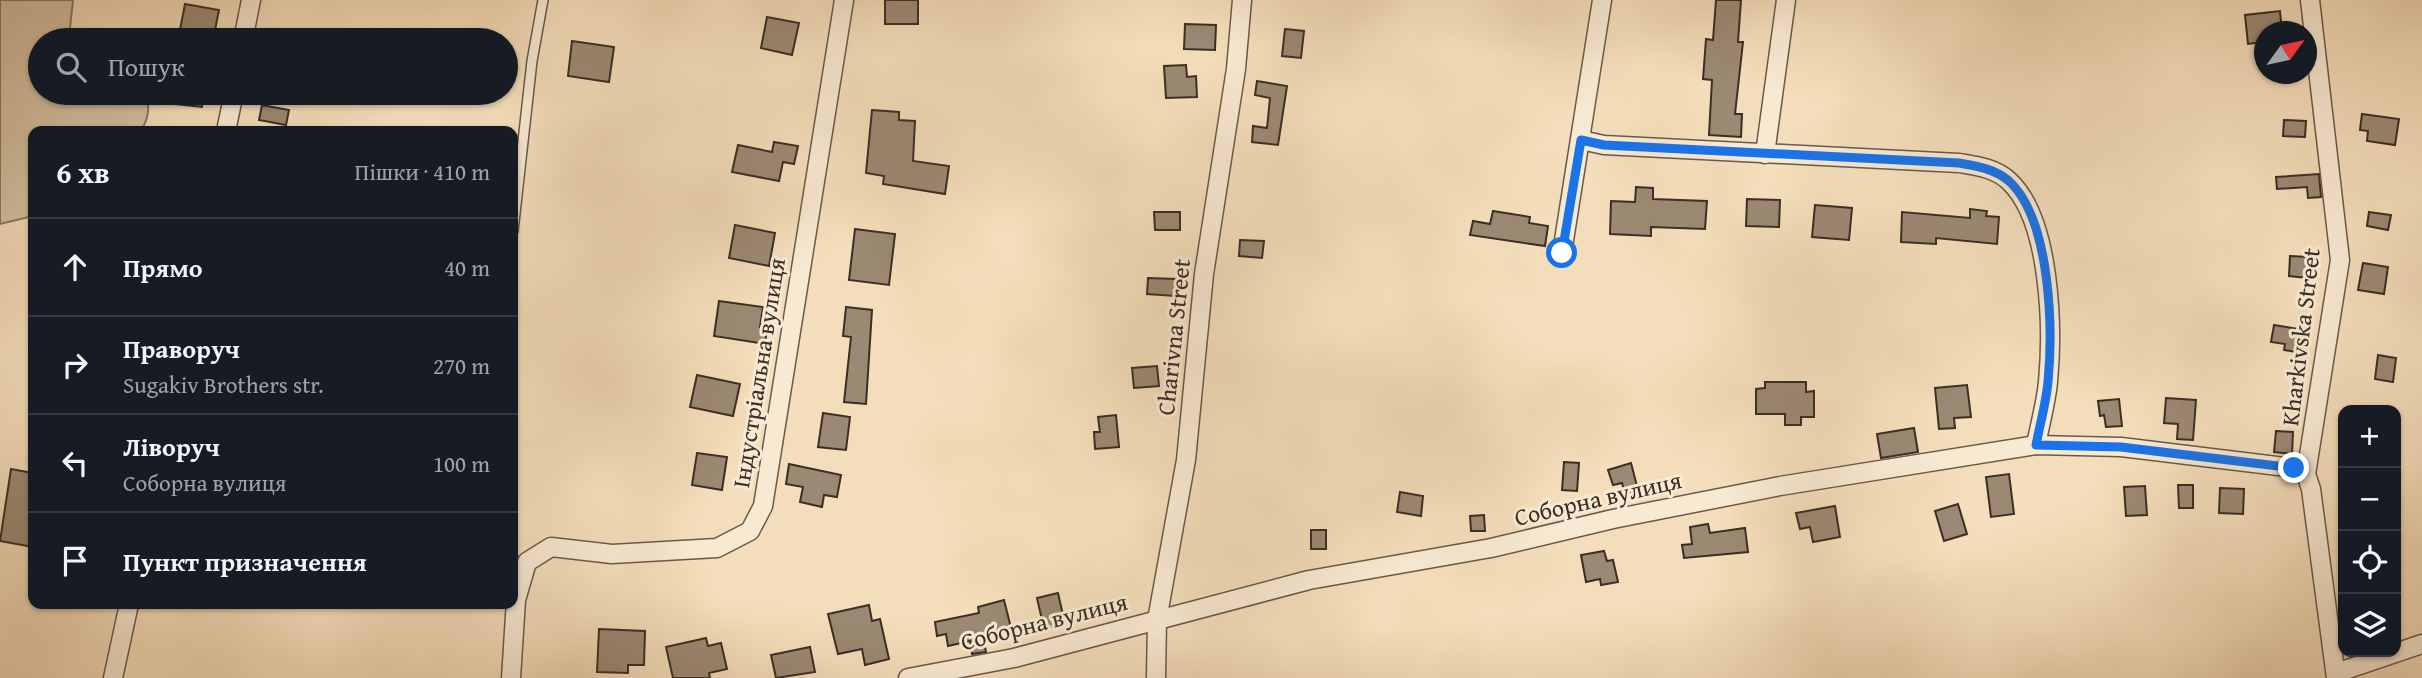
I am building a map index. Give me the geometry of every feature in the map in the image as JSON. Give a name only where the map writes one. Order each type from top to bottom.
[{"type":"street","points":[[245,28],[251,0]]},
{"type":"street","name":"Індустріальна вулиця","points":[[518,593],[527,562],[551,547],[612,554],[717,548],[750,531],[763,506],[844,0]]},
{"type":"street","name":"Charivna Street","points":[[1156,678],[1157,620],[1186,460],[1204,274],[1236,69],[1242,0]]},
{"type":"street","points":[[1562,253],[1602,0]]},
{"type":"street","points":[[1765,154],[1786,0]]},
{"type":"street","name":"Kharkivska Street","points":[[2311,0],[2340,260],[2306,474],[2311,489],[2336,675]]},
{"type":"street","points":[[227,126],[231,105]]},
{"type":"street","points":[[1581,140],[1604,145],[1959,163],[1988,168],[2009,181],[2022,198],[2036,229],[2045,278],[2048,384],[2036,445]]},
{"type":"street","name":"Соборна вулиця","points":[[908,678],[1014,658],[1309,580],[1491,548],[1780,486],[2036,445],[2121,447],[2294,468],[2306,474]]},
{"type":"street","points":[[113,678],[128,609]]},
{"type":"street","name":"Індустріальна вулиця","points":[[511,678],[515,609]]},
{"type":"street","points":[[2336,675],[2422,644]]},
{"type":"lane","points":[[518,186],[532,61],[543,0]]},
{"type":"shaded area","points":[[0,0],[73,0],[70,28],[28,28],[28,105],[148,105],[145,123],[143,126],[28,126],[28,217],[0,224]]},
{"type":"building","points":[[885,0],[918,0],[918,24],[885,24]]},
{"type":"building","points":[[1716,0],[1741,0],[1738,42],[1743,42],[1735,114],[1742,114],[1741,137],[1709,135],[1712,80],[1703,79],[1706,39],[1713,40]]},
{"type":"building","points":[[185,4],[219,10],[215,28],[180,28]]},
{"type":"building","points":[[2280,11],[2281,21],[2254,21],[2254,43],[2248,44],[2245,15]]},
{"type":"building","points":[[767,17],[799,23],[792,55],[761,48]]},
{"type":"building","points":[[1185,24],[1216,25],[1215,50],[1184,49]]},
{"type":"building","points":[[1285,29],[1304,31],[1301,58],[1282,56]]},
{"type":"building","points":[[572,41],[614,47],[609,82],[568,76]]},
{"type":"building","points":[[1186,65],[1187,77],[1196,76],[1197,97],[1166,98],[1164,66]]},
{"type":"building","points":[[1257,81],[1287,86],[1278,145],[1252,142],[1253,126],[1267,128],[1270,98],[1255,95]]},
{"type":"building","points":[[262,105],[289,110],[286,125],[259,120]]},
{"type":"building","points":[[872,110],[899,112],[899,120],[915,121],[913,161],[949,166],[945,194],[883,184],[884,176],[866,173]]},
{"type":"building","points":[[2362,114],[2399,119],[2395,145],[2367,141],[2368,131],[2360,130]]},
{"type":"building","points":[[2284,120],[2306,121],[2305,137],[2283,136]]},
{"type":"building","points":[[774,142],[798,146],[794,164],[783,162],[779,181],[732,172],[738,145],[772,152]]},
{"type":"building","points":[[2319,174],[2321,197],[2308,198],[2307,187],[2277,189],[2276,177]]},
{"type":"building","points":[[1636,187],[1653,188],[1653,199],[1707,201],[1705,229],[1651,227],[1651,236],[1610,234],[1611,201],[1635,202]]},
{"type":"building","points":[[1747,199],[1780,200],[1779,227],[1746,226]]},
{"type":"building","points":[[1815,205],[1852,208],[1849,240],[1812,237]]},
{"type":"building","points":[[1970,209],[1987,211],[1986,216],[1999,217],[1997,244],[1936,238],[1936,244],[1901,242],[1902,212],[1970,218]]},
{"type":"building","points":[[1493,211],[1530,217],[1529,223],[1548,226],[1545,246],[1470,235],[1473,221],[1490,224]]},
{"type":"building","points":[[1154,212],[1180,212],[1180,230],[1155,230]]},
{"type":"building","points":[[2369,212],[2391,215],[2388,230],[2367,226]]},
{"type":"building","points":[[735,225],[775,233],[769,266],[729,258]]},
{"type":"building","points":[[855,229],[895,234],[889,285],[849,280]]},
{"type":"building","points":[[1240,240],[1264,241],[1262,258],[1239,256]]},
{"type":"building","points":[[2290,256],[2309,257],[2307,278],[2289,276]]},
{"type":"building","points":[[2363,263],[2388,267],[2384,294],[2358,290]]},
{"type":"building","points":[[1148,278],[1176,279],[1175,296],[1147,294]]},
{"type":"building","points":[[719,301],[763,307],[760,327],[767,328],[765,344],[714,336]]},
{"type":"building","points":[[846,307],[872,310],[866,404],[844,402],[851,337],[843,336]]},
{"type":"building","points":[[2274,325],[2305,330],[2302,353],[2284,350],[2285,344],[2271,342]]},
{"type":"building","points":[[2378,355],[2396,358],[2393,382],[2375,379]]},
{"type":"building","points":[[1157,366],[1159,386],[1134,388],[1132,368]]},
{"type":"building","points":[[697,375],[740,384],[733,416],[690,407]]},
{"type":"building","points":[[1765,382],[1806,382],[1806,392],[1814,391],[1814,417],[1801,417],[1801,425],[1785,425],[1785,414],[1756,414],[1756,389],[1765,388]]},
{"type":"building","points":[[1967,385],[1971,417],[1954,418],[1955,428],[1939,429],[1935,388]]},
{"type":"building","points":[[2166,398],[2196,400],[2193,440],[2177,439],[2178,424],[2164,423]]},
{"type":"building","points":[[2119,399],[2122,426],[2106,427],[2104,415],[2100,416],[2098,401]]},
{"type":"building","points":[[823,413],[850,417],[846,450],[818,447]]},
{"type":"building","points":[[1116,415],[1119,447],[1095,449],[1094,432],[1100,432],[1098,417]]},
{"type":"building","points":[[1914,428],[1918,452],[1881,458],[1877,434]]},
{"type":"building","points":[[2276,431],[2293,432],[2292,454],[2274,452]]},
{"type":"building","points":[[697,453],[727,457],[722,490],[692,485]]},
{"type":"building","points":[[1564,462],[1579,463],[1577,491],[1562,490]]},
{"type":"building","points":[[1631,463],[1638,490],[1625,494],[1622,483],[1613,485],[1608,470]]},
{"type":"building","points":[[789,464],[841,475],[837,497],[824,495],[822,507],[800,502],[803,487],[786,484]]},
{"type":"building","points":[[11,469],[28,472],[28,546],[0,541]]},
{"type":"building","points":[[2009,474],[2014,514],[1991,517],[1986,477]]},
{"type":"building","points":[[2178,485],[2193,485],[2193,508],[2179,508]]},
{"type":"building","points":[[2145,486],[2147,515],[2126,516],[2124,487]]},
{"type":"building","points":[[2220,488],[2244,489],[2243,514],[2219,513]]},
{"type":"building","points":[[1400,492],[1423,496],[1421,516],[1397,512]]},
{"type":"building","points":[[1958,504],[1967,534],[1944,541],[1935,511]]},
{"type":"building","points":[[1835,506],[1840,537],[1813,542],[1810,527],[1800,529],[1796,513]]},
{"type":"building","points":[[1484,515],[1485,531],[1471,531],[1470,516]]},
{"type":"building","points":[[1708,524],[1710,533],[1745,528],[1748,552],[1684,558],[1682,545],[1692,544],[1690,527]]},
{"type":"building","points":[[1311,530],[1326,530],[1326,549],[1311,549]]},
{"type":"building","points":[[1604,551],[1607,561],[1613,560],[1618,582],[1601,585],[1600,579],[1586,582],[1581,555]]},
{"type":"building","points":[[1058,593],[1065,624],[1044,629],[1037,598]]},
{"type":"building","points":[[1004,600],[1012,632],[983,638],[986,652],[972,654],[970,641],[948,646],[946,634],[937,636],[935,622],[979,613],[978,607]]},
{"type":"building","points":[[869,605],[872,621],[880,619],[889,659],[865,665],[862,649],[838,654],[828,614]]},
{"type":"building","points":[[599,629],[645,631],[644,665],[628,665],[628,673],[597,672]]},
{"type":"building","points":[[706,638],[708,646],[721,643],[727,669],[709,673],[710,678],[673,678],[666,647]]},
{"type":"building","points":[[810,647],[815,672],[776,678],[771,655]]},
{"type":"route","points":[[1562,253],[1581,140],[1604,145],[1959,163],[1988,168],[2009,181],[2022,198],[2036,229],[2045,278],[2050,340],[2048,384],[2036,445],[2121,447],[2294,468]]}]
